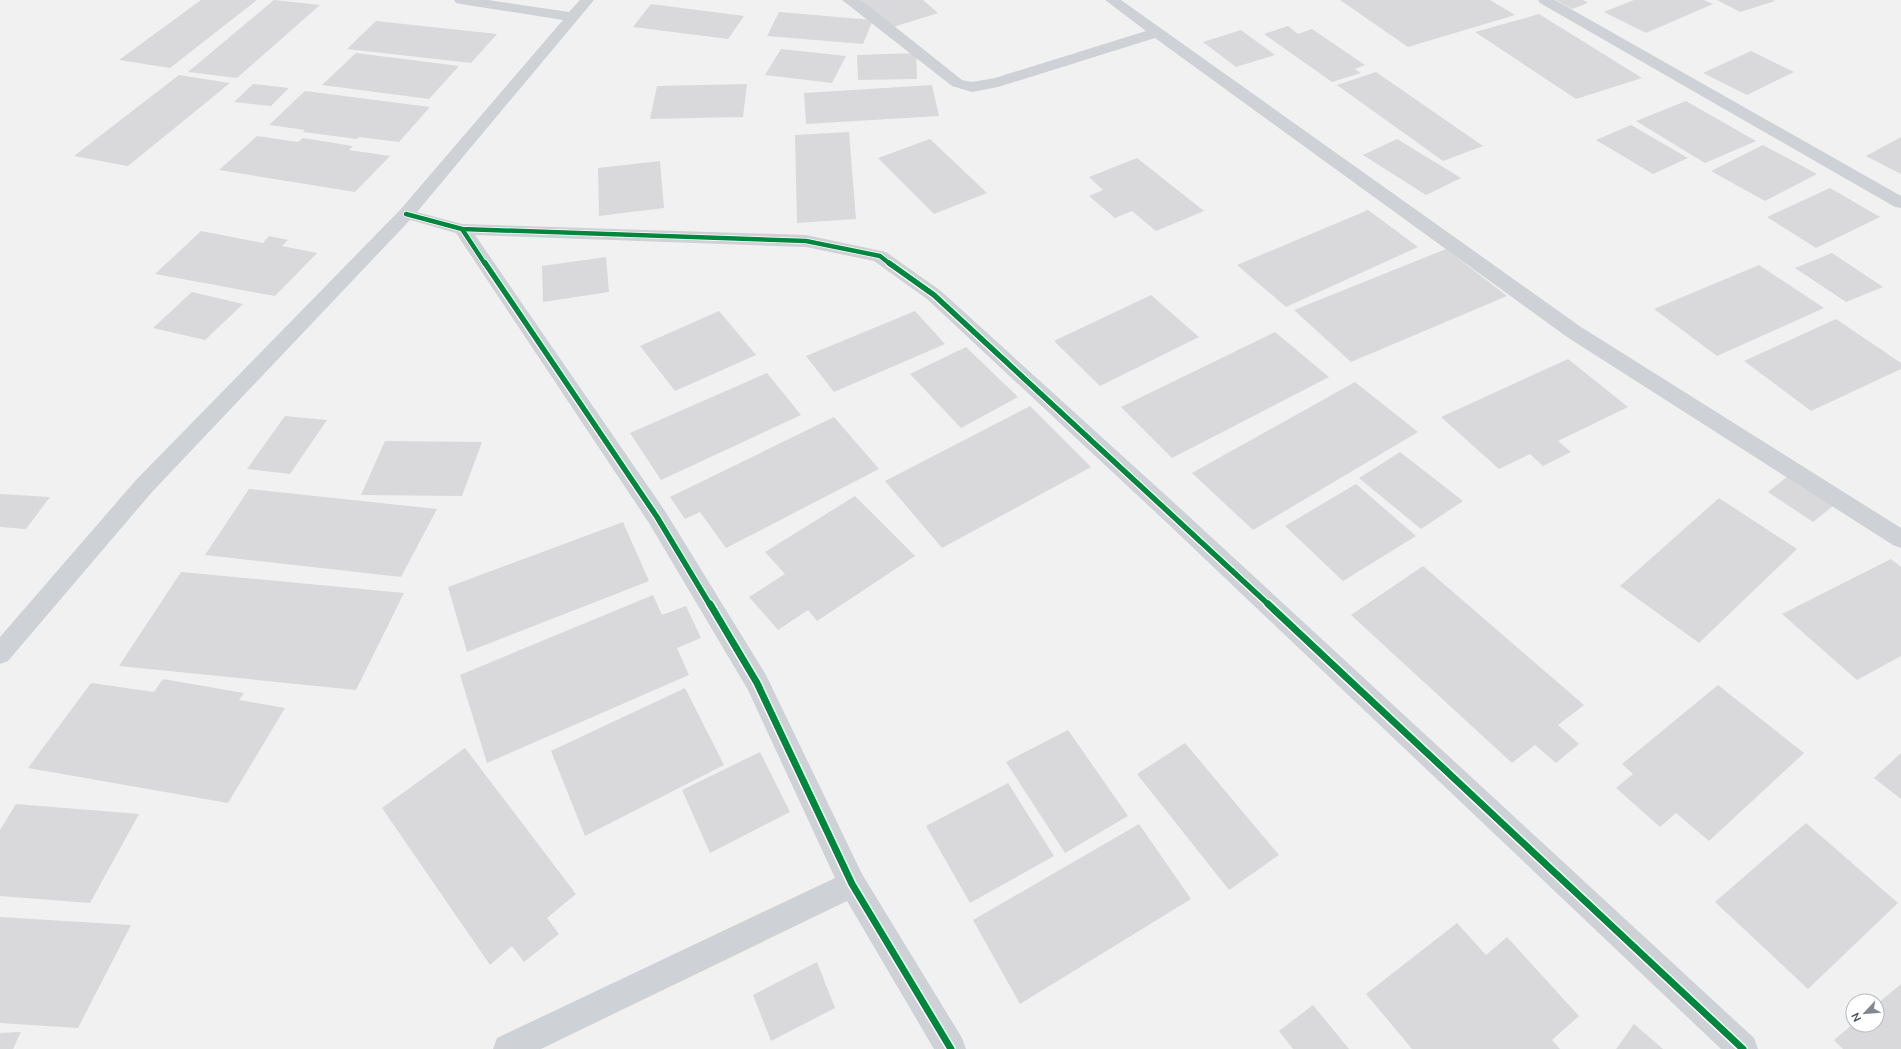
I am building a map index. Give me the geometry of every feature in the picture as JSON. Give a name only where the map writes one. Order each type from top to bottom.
[{"type":"street","points":[[461,0],[572,17]]},
{"type":"street","points":[[0,654],[144,486],[406,214],[587,0]]},
{"type":"street","points":[[849,0],[864,9],[957,83],[972,87],[998,82],[1158,32]]},
{"type":"street","points":[[1112,0],[1574,332],[1901,539]]},
{"type":"street","points":[[1546,0],[1901,203]]},
{"type":"street","points":[[406,214],[462,229],[806,241],[880,256],[940,300],[1186,527],[1743,1049]]},
{"type":"street","points":[[462,229],[657,517],[757,683],[852,884],[950,1049]]},
{"type":"street","points":[[508,1049],[852,884]]},
{"type":"building","points":[[201,0],[257,0],[170,68],[119,60]]},
{"type":"building","points":[[274,0],[320,5],[237,78],[188,72]]},
{"type":"building","points":[[858,0],[923,0],[938,13],[890,28]]},
{"type":"building","points":[[1340,0],[1490,0],[1515,15],[1408,47]]},
{"type":"building","points":[[1556,0],[1583,0],[1588,3],[1572,9]]},
{"type":"building","points":[[1634,0],[1704,0],[1713,4],[1646,33],[1604,12]]},
{"type":"building","points":[[1717,0],[1773,0],[1775,1],[1740,12]]},
{"type":"building","points":[[651,4],[744,16],[728,39],[633,27]]},
{"type":"building","points":[[779,12],[873,20],[863,44],[767,36]]},
{"type":"building","points":[[1539,14],[1642,78],[1576,99],[1475,32]]},
{"type":"building","points":[[376,21],[497,34],[471,63],[347,49]]},
{"type":"building","points":[[1288,26],[1298,34],[1312,29],[1365,65],[1355,69],[1361,73],[1332,82],[1264,34]]},
{"type":"building","points":[[1241,30],[1275,55],[1236,67],[1203,42]]},
{"type":"building","points":[[781,49],[846,56],[832,83],[765,75]]},
{"type":"building","points":[[1751,51],[1794,72],[1747,95],[1703,73]]},
{"type":"building","points":[[356,53],[459,66],[429,99],[322,85]]},
{"type":"building","points":[[916,53],[917,79],[858,80],[857,55]]},
{"type":"building","points":[[1376,72],[1483,146],[1443,161],[1337,85]]},
{"type":"building","points":[[179,75],[230,83],[128,166],[74,156]]},
{"type":"building","points":[[253,84],[289,88],[271,106],[234,102]]},
{"type":"building","points":[[747,84],[743,117],[650,119],[657,86]]},
{"type":"building","points":[[932,85],[939,116],[806,124],[804,93]]},
{"type":"building","points":[[305,91],[430,107],[399,142],[359,137],[357,139],[303,132],[305,130],[269,125]]},
{"type":"building","points":[[1686,101],[1756,141],[1705,163],[1636,121]]},
{"type":"building","points":[[1631,125],[1688,158],[1653,174],[1596,140]]},
{"type":"building","points":[[849,132],[856,219],[797,223],[795,135]]},
{"type":"building","points":[[257,136],[298,142],[303,138],[353,146],[349,150],[390,156],[355,192],[219,170]]},
{"type":"building","points":[[1901,137],[1901,174],[1866,156]]},
{"type":"building","points":[[930,139],[987,193],[934,214],[878,158]]},
{"type":"building","points":[[1397,139],[1461,178],[1426,195],[1363,155]]},
{"type":"building","points":[[1763,145],[1817,174],[1765,201],[1711,171]]},
{"type":"building","points":[[1137,158],[1204,211],[1156,231],[1132,211],[1115,218],[1089,196],[1103,190],[1089,177]]},
{"type":"building","points":[[660,161],[664,208],[599,216],[598,168]]},
{"type":"building","points":[[1830,188],[1880,217],[1816,248],[1767,217]]},
{"type":"building","points":[[1368,210],[1418,247],[1286,307],[1237,265]]},
{"type":"building","points":[[201,231],[263,243],[269,236],[288,240],[282,246],[317,253],[275,296],[155,274]]},
{"type":"building","points":[[1446,249],[1507,296],[1351,362],[1294,310]]},
{"type":"building","points":[[1832,253],[1883,287],[1846,302],[1795,268]]},
{"type":"building","points":[[606,257],[609,292],[543,302],[542,266]]},
{"type":"building","points":[[1759,265],[1824,308],[1717,356],[1654,309]]},
{"type":"building","points":[[192,292],[243,304],[205,340],[153,328]]},
{"type":"building","points":[[1151,295],[1199,337],[1100,386],[1054,341]]},
{"type":"building","points":[[719,311],[756,355],[675,391],[640,346]]},
{"type":"building","points":[[915,311],[945,344],[834,392],[806,356]]},
{"type":"building","points":[[1836,319],[1901,363],[1901,369],[1811,411],[1744,361]]},
{"type":"building","points":[[1275,332],[1329,377],[1172,458],[1121,407]]},
{"type":"building","points":[[966,347],[1018,397],[961,428],[910,374]]},
{"type":"building","points":[[1568,359],[1628,407],[1558,441],[1571,452],[1543,466],[1530,454],[1499,469],[1441,417]]},
{"type":"building","points":[[767,373],[801,415],[661,480],[630,433]]},
{"type":"building","points":[[1355,382],[1418,432],[1253,530],[1192,473]]},
{"type":"building","points":[[1030,406],[1091,467],[942,548],[885,481]]},
{"type":"building","points":[[285,416],[327,420],[290,474],[247,469]]},
{"type":"building","points":[[834,417],[879,469],[726,548],[700,512],[685,519],[670,497]]},
{"type":"building","points":[[385,441],[482,442],[462,496],[361,495]]},
{"type":"building","points":[[1400,452],[1463,501],[1421,529],[1359,478]]},
{"type":"building","points":[[1788,476],[1833,506],[1813,522],[1768,492]]},
{"type":"building","points":[[1356,484],[1416,536],[1343,581],[1285,526]]},
{"type":"building","points":[[249,489],[437,509],[401,577],[205,555]]},
{"type":"building","points":[[0,494],[50,497],[26,529],[0,527]]},
{"type":"building","points":[[855,496],[915,556],[817,621],[808,610],[778,630],[749,597],[785,574],[765,552]]},
{"type":"building","points":[[1719,498],[1797,549],[1699,643],[1620,586]]},
{"type":"building","points":[[623,522],[649,581],[467,652],[448,587]]},
{"type":"building","points":[[1891,559],[1901,567],[1901,656],[1857,680],[1782,614]]},
{"type":"building","points":[[1423,566],[1584,705],[1558,725],[1579,744],[1556,763],[1535,745],[1512,763],[1351,615]]},
{"type":"building","points":[[181,572],[404,593],[356,690],[119,666]]},
{"type":"building","points":[[653,595],[662,615],[686,606],[701,638],[677,648],[689,675],[487,763],[460,675]]},
{"type":"building","points":[[163,679],[244,693],[239,700],[285,708],[228,803],[28,768],[91,683],[154,692]]},
{"type":"building","points":[[1718,685],[1804,753],[1709,841],[1676,813],[1660,827],[1616,788],[1633,774],[1622,764]]},
{"type":"building","points":[[685,688],[724,765],[585,836],[551,751]]},
{"type":"building","points":[[1068,730],[1128,816],[1065,853],[1006,762]]},
{"type":"building","points":[[1185,743],[1279,855],[1229,890],[1137,774]]},
{"type":"building","points":[[465,748],[576,894],[547,918],[559,934],[524,962],[512,946],[490,965],[382,808]]},
{"type":"building","points":[[760,752],[790,812],[710,853],[682,790]]},
{"type":"building","points":[[1901,753],[1901,799],[1874,778]]},
{"type":"building","points":[[1008,783],[1054,856],[970,903],[926,826]]},
{"type":"building","points":[[16,804],[139,814],[90,903],[0,896],[0,830]]},
{"type":"building","points":[[1806,823],[1898,903],[1808,989],[1715,902]]},
{"type":"building","points":[[1139,824],[1191,899],[1020,1004],[973,920]]},
{"type":"building","points":[[0,917],[131,925],[78,1028],[0,1023]]},
{"type":"building","points":[[1457,923],[1486,955],[1507,937],[1579,1016],[1552,1040],[1560,1049],[1412,1049],[1366,994]]},
{"type":"building","points":[[817,962],[835,1008],[771,1041],[753,995]]},
{"type":"building","points":[[1901,984],[1901,1049],[1843,1049],[1834,1040],[1845,1031],[1845,1033],[1885,1033],[1885,997]]},
{"type":"building","points":[[1313,1005],[1349,1049],[1293,1049],[1279,1031]]},
{"type":"building","points":[[1634,1024],[1663,1049],[1616,1049]]},
{"type":"building","points":[[21,1032],[13,1049],[0,1049],[0,1033]]},
{"type":"cycle path","points":[[406,214],[462,229],[806,241],[880,256],[934,295],[1174,516],[1743,1049]]},
{"type":"cycle path","points":[[462,229],[657,517],[757,683],[852,884],[951,1049]]}]
